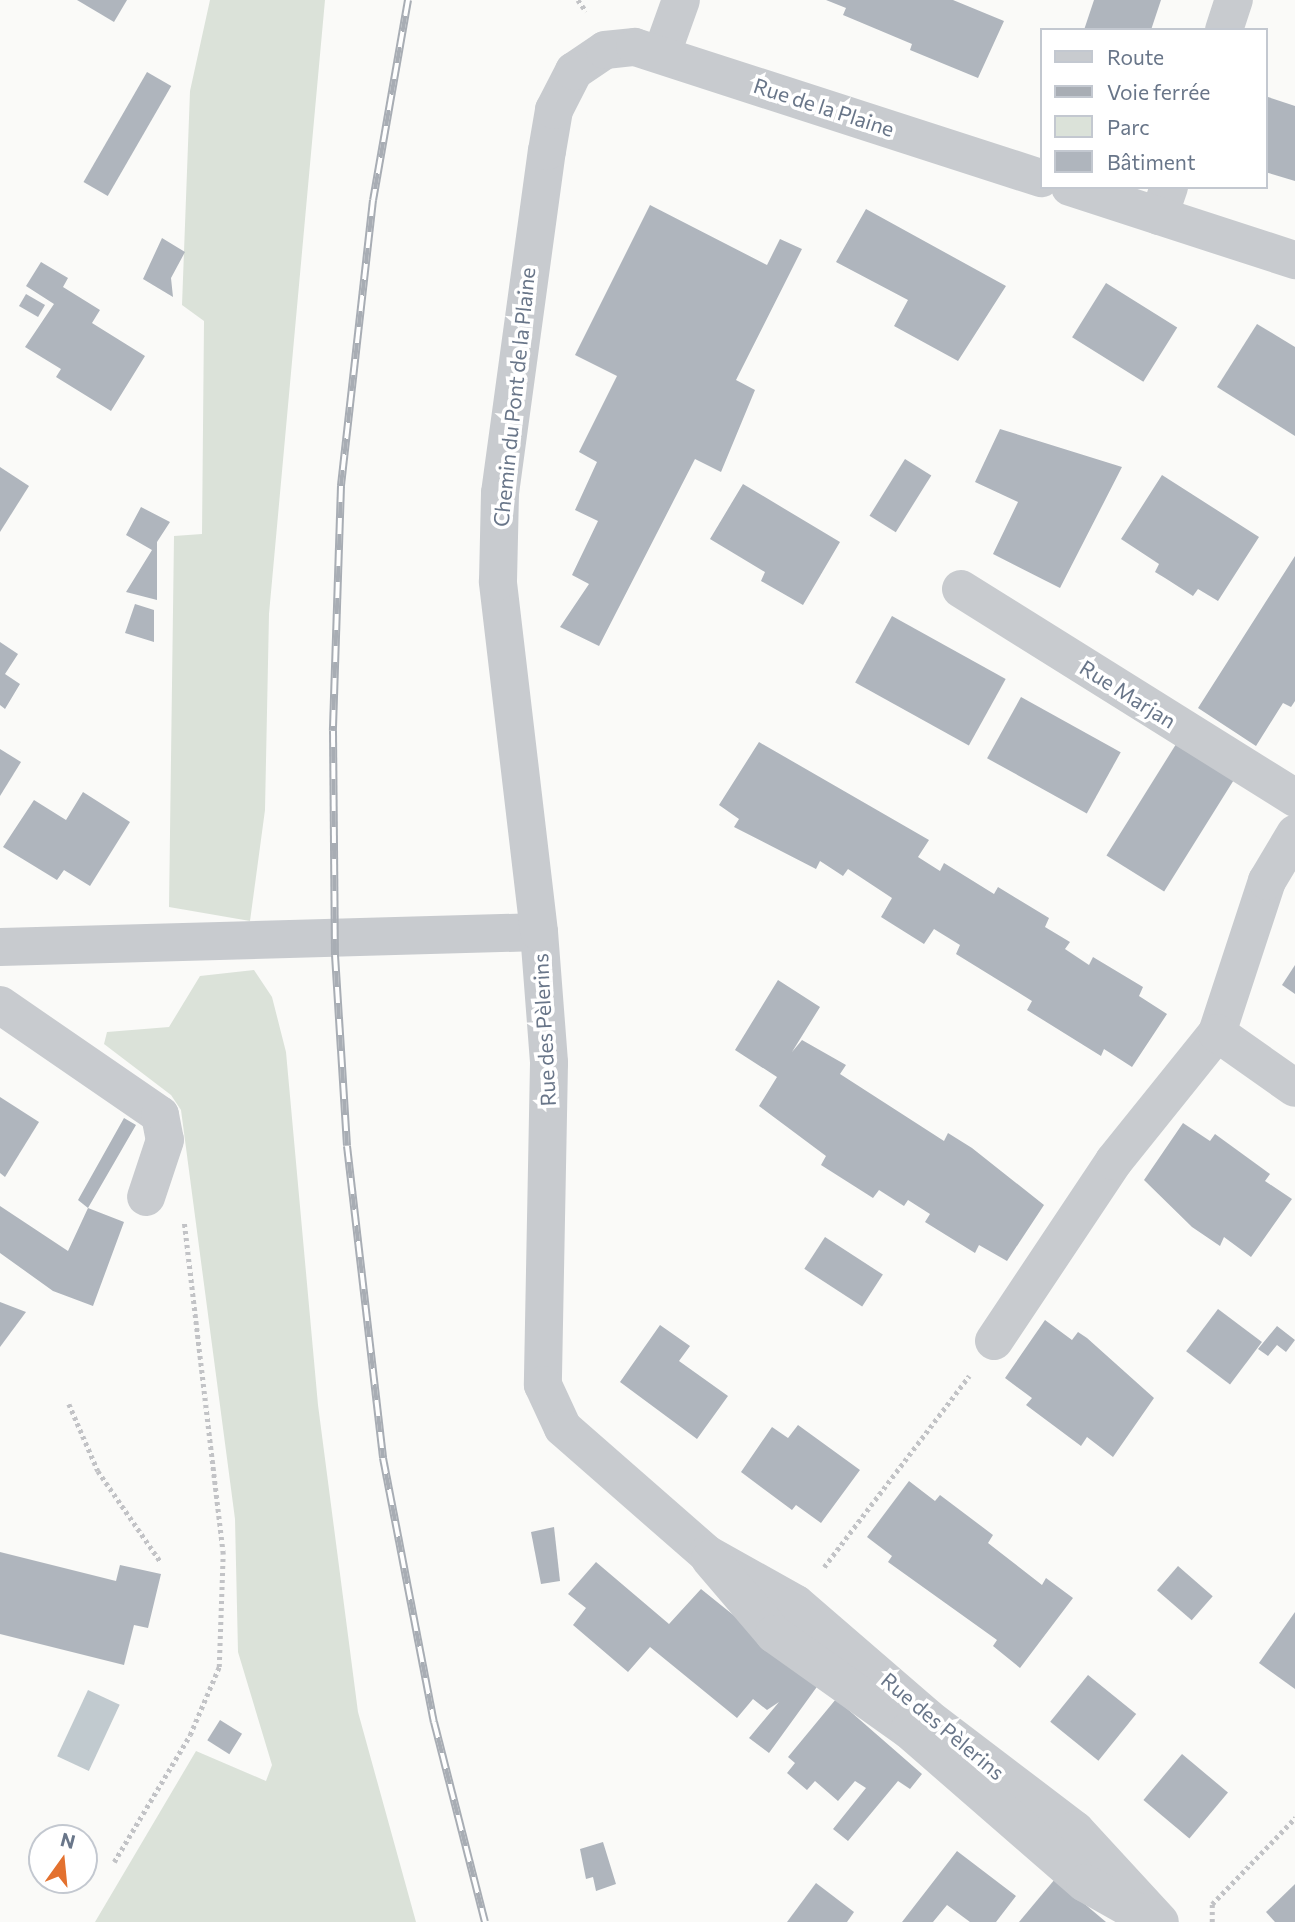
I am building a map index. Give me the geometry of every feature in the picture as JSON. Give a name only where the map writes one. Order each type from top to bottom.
[{"type":"street","points":[[662,53],[681,0]]},
{"type":"street","points":[[1225,28],[1234,0]]},
{"type":"street","name":"Rue de la Plaine","points":[[605,50],[635,47],[662,53],[1040,178]]},
{"type":"street","name":"Chemin du Pont de la Plaine","points":[[539,932],[498,581],[500,493],[521,309],[554,110],[574,71],[605,50]]},
{"type":"street","points":[[1083,189],[1164,202],[1295,260]]},
{"type":"street","name":"Rue Marjan","points":[[961,589],[1295,798]]},
{"type":"street","points":[[994,1342],[1114,1161],[1217,1033],[1268,881],[1295,834]]},
{"type":"street","name":"Rue des Pèlerins","points":[[0,947],[539,932],[549,1063],[543,1385],[552,1410],[578,1443],[707,1554],[774,1634],[909,1730],[1085,1883],[1158,1922]]},
{"type":"street","points":[[0,1005],[160,1115],[165,1140],[146,1197]]},
{"type":"street","points":[[1217,1033],[1295,1088]]},
{"type":"street","name":"Rue des Pèlerins","points":[[707,1554],[796,1604],[928,1718],[1075,1830],[1158,1922]]},
{"type":"path","points":[[114,1862],[190,1735],[219,1667],[223,1555],[183,1215]]},
{"type":"path","points":[[796,1604],[994,1342]]},
{"type":"path","points":[[69,1404],[98,1471],[160,1561]]},
{"type":"path","points":[[1212,1922],[1212,1904],[1295,1818]]},
{"type":"green space","points":[[210,0],[325,0],[269,614],[265,810],[250,921],[169,907],[174,536],[202,534],[204,321],[182,305],[190,91]]},
{"type":"green space","points":[[254,970],[272,997],[286,1052],[318,1405],[358,1712],[416,1922],[95,1922],[196,1751],[266,1781],[272,1765],[238,1652],[235,1519],[181,1110],[171,1095],[104,1044],[107,1032],[169,1027],[200,976]]},
{"type":"shaded area","points":[[88,1690],[120,1705],[89,1771],[57,1756]]},
{"type":"building","points":[[77,0],[127,0],[114,22]]},
{"type":"building","points":[[826,0],[953,0],[1004,21],[978,78],[910,50],[912,44],[843,15],[846,8]]},
{"type":"building","points":[[1094,0],[1161,0],[1152,28],[1085,28]]},
{"type":"building","points":[[147,72],[171,86],[108,196],[84,182]]},
{"type":"building","points":[[1267,97],[1295,106],[1295,181],[1267,173]]},
{"type":"building","points":[[650,205],[767,265],[780,239],[802,249],[736,380],[755,390],[721,472],[695,459],[599,646],[560,627],[589,584],[572,575],[598,521],[575,510],[597,462],[579,452],[617,376],[575,355]]},
{"type":"building","points":[[866,209],[1006,286],[958,361],[894,326],[908,300],[836,262]]},
{"type":"building","points":[[162,238],[185,252],[171,278],[173,297],[143,279]]},
{"type":"building","points":[[41,262],[68,278],[63,287],[100,310],[92,323],[145,356],[111,411],[56,377],[61,369],[25,347],[54,304],[26,286]]},
{"type":"building","points":[[1106,283],[1177,328],[1143,382],[1072,337]]},
{"type":"building","points":[[26,294],[45,305],[38,317],[19,306]]},
{"type":"building","points":[[1257,324],[1295,347],[1295,436],[1217,387]]},
{"type":"building","points":[[1000,429],[1122,467],[1060,588],[993,554],[1018,502],[975,482]]},
{"type":"building","points":[[905,459],[931,475],[896,532],[869,516]]},
{"type":"building","points":[[0,467],[29,486],[0,532]]},
{"type":"building","points":[[1162,475],[1259,537],[1218,601],[1198,589],[1193,596],[1155,572],[1159,564],[1121,539]]},
{"type":"building","points":[[743,484],[840,542],[803,605],[761,581],[765,572],[710,539]]},
{"type":"building","points":[[141,507],[170,522],[157,542],[157,600],[126,592],[152,550],[126,535]]},
{"type":"building","points":[[1295,556],[1295,701],[1291,707],[1283,703],[1256,746],[1198,708]]},
{"type":"building","points":[[135,604],[154,610],[154,642],[125,633]]},
{"type":"building","points":[[892,616],[1006,679],[969,745],[855,682]]},
{"type":"building","points":[[0,642],[18,654],[5,674],[20,684],[5,709],[0,705]]},
{"type":"building","points":[[1021,697],[1121,752],[1087,813],[987,758]]},
{"type":"building","points":[[1178,741],[1236,777],[1164,892],[1106,855]]},
{"type":"building","points":[[759,742],[929,840],[918,857],[940,871],[944,863],[994,894],[998,887],[1049,918],[1045,927],[1070,942],[1065,949],[1089,965],[1093,957],[1143,987],[1139,996],[1167,1014],[1132,1067],[1104,1049],[1101,1056],[1027,1010],[1032,1001],[956,954],[960,945],[934,929],[924,944],[881,917],[892,898],[848,869],[843,876],[820,861],[816,869],[734,827],[739,819],[719,805]]},
{"type":"building","points":[[0,749],[21,762],[0,796]]},
{"type":"building","points":[[83,792],[130,822],[90,886],[64,870],[57,880],[3,847],[34,800],[66,820]]},
{"type":"building","points":[[1295,965],[1295,994],[1282,985]]},
{"type":"building","points":[[778,980],[820,1007],[792,1052],[802,1040],[846,1065],[840,1074],[944,1141],[948,1133],[972,1148],[1044,1205],[1007,1261],[979,1245],[975,1253],[925,1222],[930,1214],[908,1200],[904,1206],[879,1190],[873,1198],[821,1165],[826,1156],[759,1106],[777,1077],[735,1050]]},
{"type":"building","points":[[0,1097],[39,1122],[5,1177],[0,1173]]},
{"type":"building","points":[[124,1118],[136,1125],[88,1208],[78,1200]]},
{"type":"building","points":[[1183,1123],[1210,1141],[1215,1134],[1270,1174],[1265,1181],[1292,1199],[1251,1257],[1224,1237],[1220,1246],[1192,1227],[1144,1180]]},
{"type":"building","points":[[0,1206],[68,1251],[88,1208],[124,1222],[93,1306],[53,1291],[0,1253]]},
{"type":"building","points":[[825,1237],[883,1275],[862,1306],[804,1269]]},
{"type":"building","points":[[0,1302],[26,1312],[0,1347]]},
{"type":"building","points":[[1218,1309],[1262,1342],[1230,1384],[1186,1351]]},
{"type":"building","points":[[1045,1320],[1072,1340],[1078,1332],[1087,1338],[1154,1398],[1113,1457],[1087,1437],[1081,1446],[1026,1405],[1032,1398],[1005,1378]]},
{"type":"building","points":[[660,1325],[690,1346],[679,1361],[728,1396],[697,1439],[620,1382]]},
{"type":"building","points":[[1277,1326],[1295,1340],[1286,1352],[1277,1345],[1268,1356],[1258,1349]]},
{"type":"building","points":[[798,1425],[860,1470],[821,1523],[796,1505],[792,1510],[741,1472],[772,1427],[788,1438]]},
{"type":"building","points":[[909,1481],[935,1501],[940,1495],[993,1535],[988,1543],[1042,1585],[1046,1578],[1073,1598],[1020,1668],[993,1646],[997,1640],[888,1562],[892,1556],[867,1537]]},
{"type":"building","points":[[554,1527],[560,1581],[541,1584],[531,1532]]},
{"type":"building","points":[[0,1552],[116,1581],[120,1565],[161,1574],[148,1628],[134,1625],[124,1665],[0,1634]]},
{"type":"building","points":[[596,1562],[669,1624],[701,1589],[819,1684],[769,1753],[749,1738],[779,1702],[767,1710],[753,1699],[737,1718],[650,1647],[628,1672],[573,1625],[586,1608],[568,1594]]},
{"type":"building","points":[[1178,1566],[1213,1596],[1192,1620],[1157,1590]]},
{"type":"building","points":[[1295,1612],[1295,1689],[1259,1663]]},
{"type":"building","points":[[1088,1675],[1136,1714],[1098,1761],[1050,1722]]},
{"type":"building","points":[[836,1699],[922,1774],[910,1789],[898,1781],[848,1841],[833,1829],[866,1788],[855,1781],[838,1801],[815,1781],[807,1790],[787,1773],[795,1763],[788,1757]]},
{"type":"building","points":[[220,1720],[242,1734],[229,1754],[207,1740]]},
{"type":"building","points":[[1182,1754],[1228,1793],[1189,1839],[1143,1800]]},
{"type":"building","points":[[603,1842],[616,1884],[596,1891],[593,1877],[586,1879],[580,1849]]},
{"type":"building","points":[[957,1851],[1016,1896],[996,1922],[970,1922],[947,1905],[933,1922],[902,1922]]},
{"type":"building","points":[[1055,1879],[1106,1922],[1019,1922]]},
{"type":"building","points":[[816,1883],[854,1912],[847,1922],[787,1922]]},
{"type":"building","points":[[1295,1884],[1295,1922],[1275,1922],[1266,1912]]},
{"type":"railway","points":[[408,0],[373,200],[341,486],[333,731],[335,955],[347,1146],[383,1458],[434,1722],[485,1922]]}]
